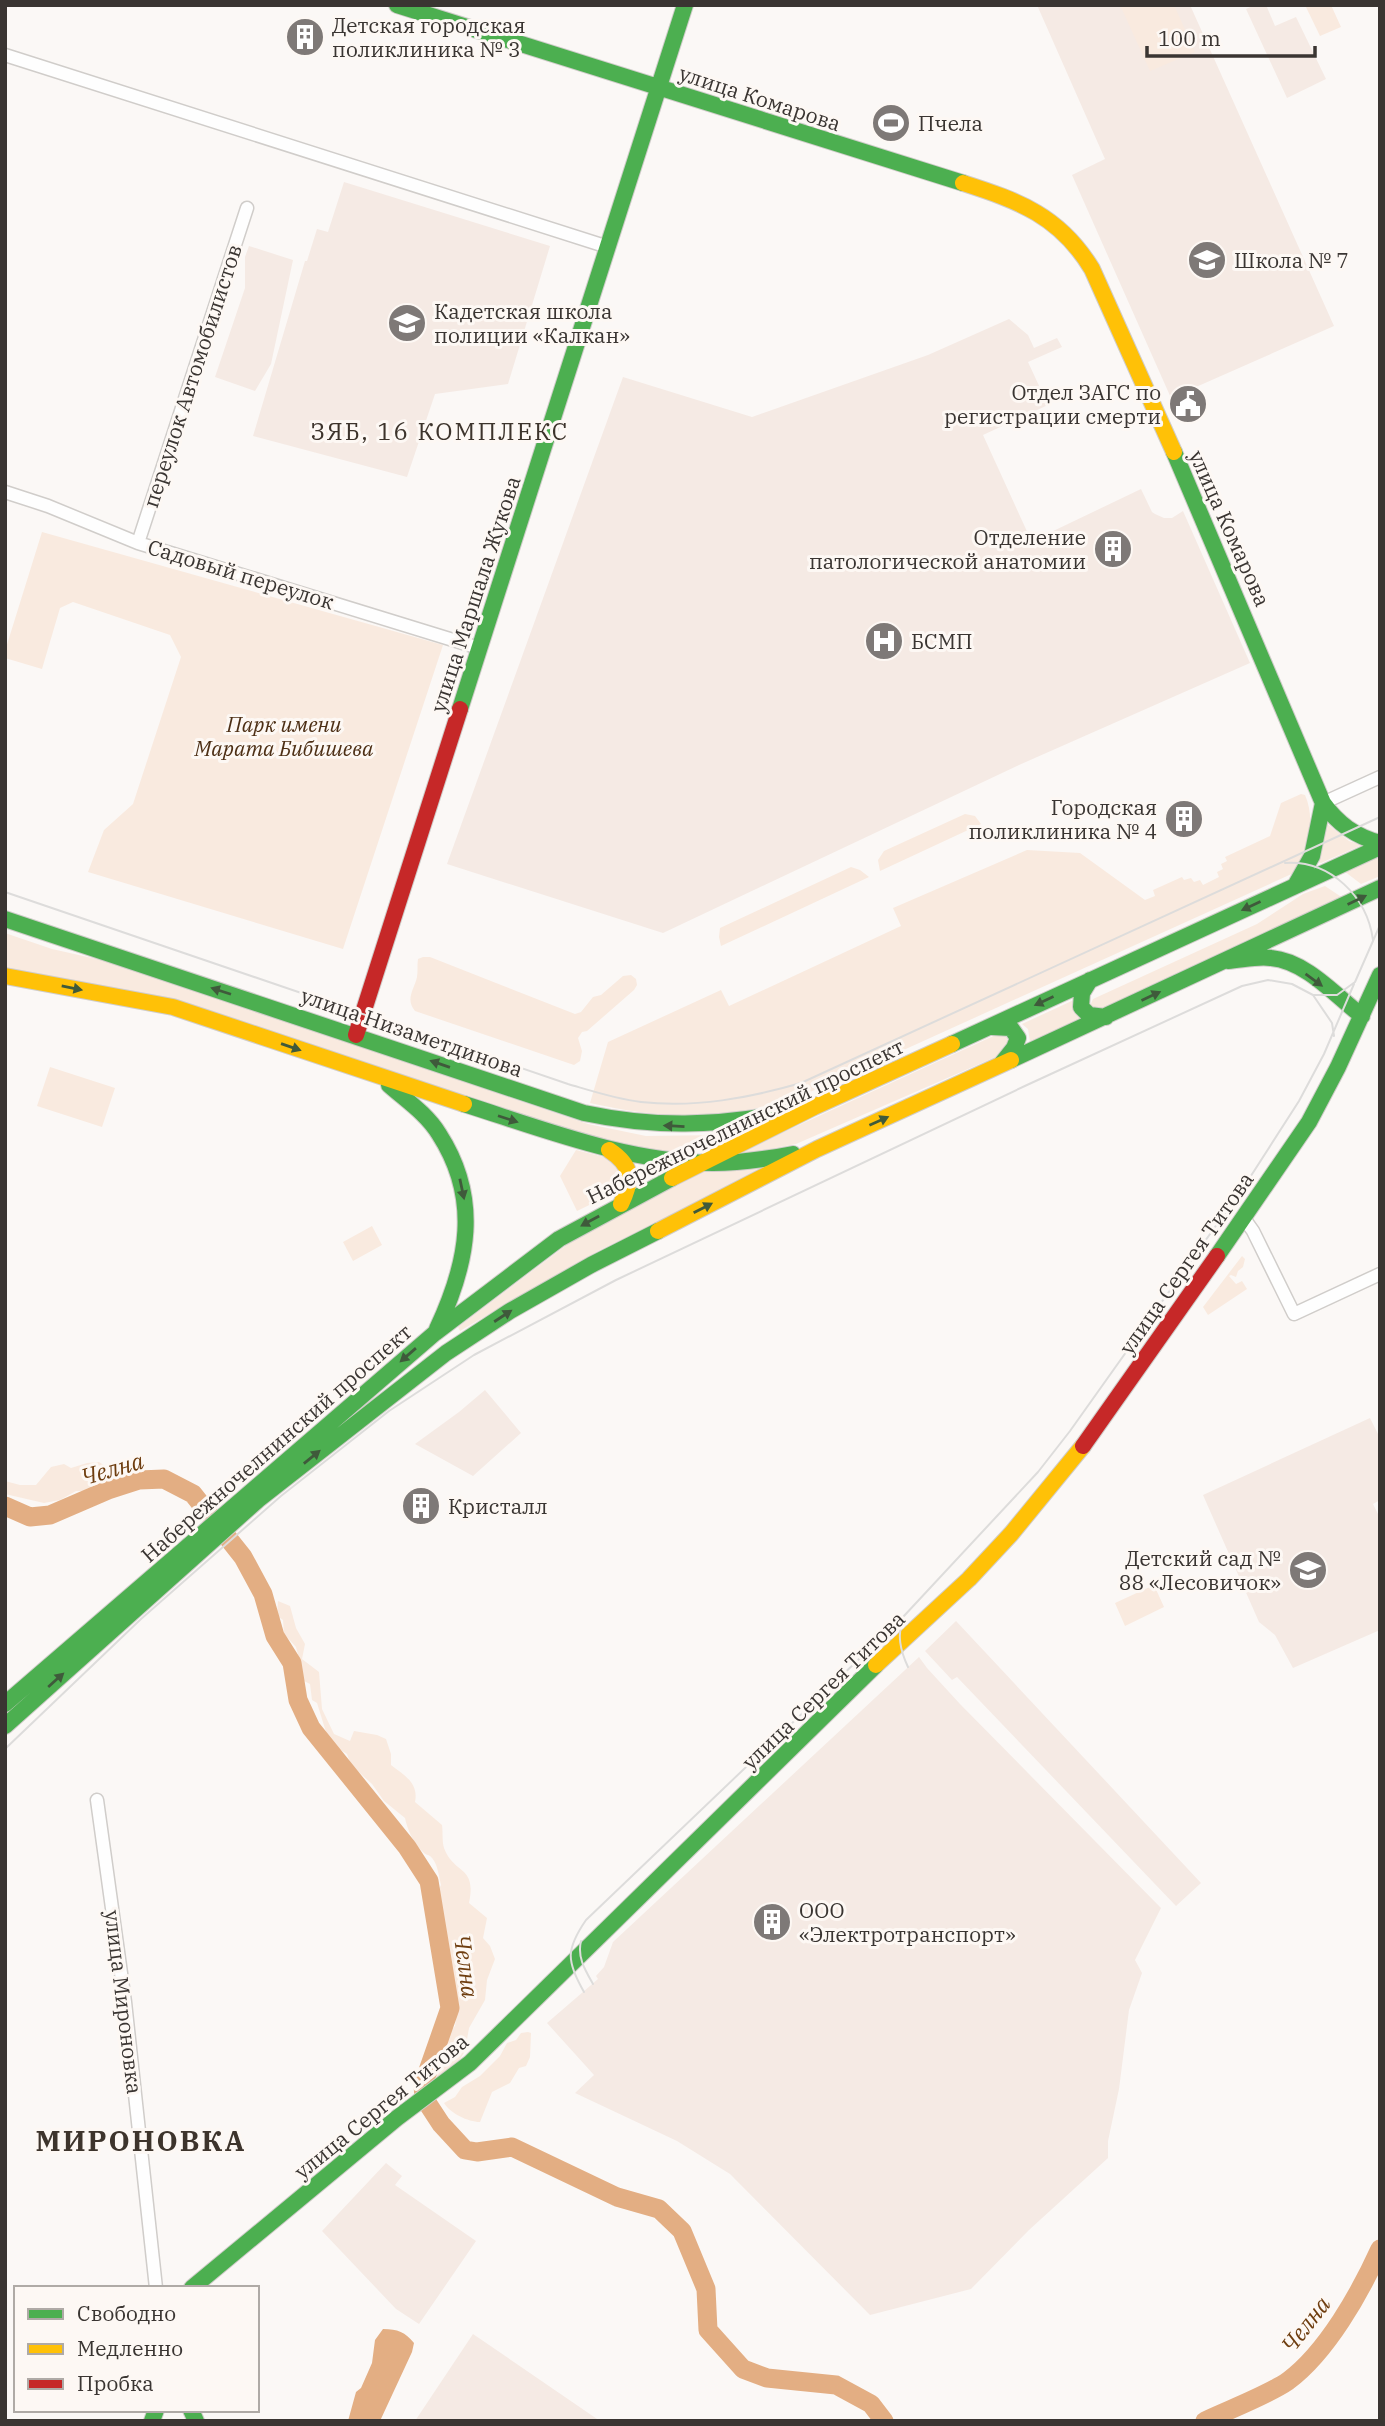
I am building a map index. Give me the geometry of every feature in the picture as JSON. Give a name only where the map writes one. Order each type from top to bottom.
[{"type":"main road","name":"улица Комарова","points":[[397,5],[601,67],[659,88],[1007,197],[1042,214],[1069,236],[1091,269],[1194,497],[1323,803],[1348,832],[1380,845]]},
{"type":"main road","name":"улица Маршала Жукова","points":[[356,1035],[685,5]]},
{"type":"main road","points":[[1295,886],[1312,856],[1323,803]]},
{"type":"main road","name":"Набережночелнинский проспект","points":[[5,1726],[159,1580],[435,1333],[559,1239],[701,1162],[814,1107],[1380,845]]},
{"type":"main road","name":"Набережночелнинский проспект","points":[[254,1495],[424,1370],[510,1311],[591,1265],[817,1149],[1227,962],[1380,888]]},
{"type":"main road","name":"улица Низаметдинова","points":[[8,922],[615,1121],[690,1126],[741,1122],[814,1107]]},
{"type":"main road","points":[[1227,962],[1265,958],[1280,960],[1308,975],[1362,1016]]},
{"type":"main road","name":"улица Сергея Титова","points":[[193,2286],[397,2118],[470,2063],[873,1668],[969,1579],[1012,1534],[1089,1438],[1309,1122],[1380,975]]},
{"type":"main road","points":[[5,976],[173,1007],[380,1078],[609,1150],[658,1159],[701,1162],[754,1161],[817,1149]]},
{"type":"main road","points":[[1090,980],[1082,990],[1082,1009],[1089,1015],[1107,1017]]},
{"type":"main road","points":[[986,1028],[1007,1025],[1015,1030],[1018,1038],[1000,1066]]},
{"type":"main road","points":[[380,1078],[421,1112],[439,1133],[459,1174],[465,1197],[466,1237],[454,1293],[435,1333]]},
{"type":"main road","points":[[609,1150],[621,1158],[629,1172],[628,1191],[621,1204]]},
{"type":"main road","name":"Набережночелнинский проспект","points":[[5,1704],[159,1580]]},
{"type":"street","points":[[5,55],[608,247]]},
{"type":"street","name":"переулок Автомобилистов","points":[[138,542],[247,208]]},
{"type":"street","name":"Садовый переулок","points":[[5,492],[138,542],[480,648]]},
{"type":"street","points":[[1323,803],[1380,777]]},
{"type":"street","points":[[1244,1217],[1294,1314],[1380,1274]]},
{"type":"street","name":"улица Мироновка","points":[[97,1800],[125,2002],[156,2286]]},
{"type":"shaded area","name":"Школа № 7","points":[[1037,5],[1190,5],[1334,326],[1171,398],[1072,175],[1105,159]]},
{"type":"shaded area","points":[[1255,5],[1266,5],[1275,26],[1296,17],[1326,79],[1287,98],[1246,9]]},
{"type":"shaded area","name":"Кадетская школа полиции «Калкан»","points":[[344,182],[550,246],[508,384],[435,394],[407,477],[253,436],[305,261],[317,229],[328,232]]},
{"type":"shaded area","points":[[249,246],[293,260],[271,364],[255,391],[215,377],[245,288],[245,257]]},
{"type":"shaded area","name":"БСМП","points":[[1009,319],[1028,335],[1034,348],[1057,338],[1062,347],[1028,362],[1048,405],[983,435],[1035,549],[1047,534],[1141,489],[1155,514],[1172,518],[1183,511],[1250,663],[1019,765],[663,933],[447,864],[623,377],[752,417],[928,355]]},
{"type":"shaded area","points":[[485,1390],[521,1433],[473,1476],[415,1444],[459,1412]]},
{"type":"shaded area","name":"Детский сад № 88 «Лесовичок»","points":[[1370,1418],[1380,1438],[1380,1500],[1373,1504],[1380,1518],[1380,1630],[1293,1668],[1275,1635],[1259,1622],[1203,1495]]},
{"type":"shaded area","points":[[956,1621],[1201,1883],[1176,1906],[957,1677],[952,1680],[925,1651]]},
{"type":"shaded area","points":[[919,1657],[960,1704],[1161,1908],[1135,1960],[1142,1973],[1129,2010],[1119,2089],[1108,2141],[1108,2158],[1029,2230],[971,2289],[870,2315],[730,2174],[677,2141],[575,2093],[594,2075],[547,2023],[598,1979],[596,1976],[604,1967],[613,1942]]},
{"type":"shaded area","points":[[386,2163],[402,2176],[395,2185],[476,2241],[419,2324],[396,2309],[322,2231]]},
{"type":"shaded area","points":[[383,2329],[401,2332],[407,2336],[414,2343],[412,2352],[380,2421],[348,2421],[356,2392],[361,2388],[372,2363],[375,2340]]},
{"type":"shaded area","points":[[473,2334],[600,2421],[415,2421]]},
{"type":"green space","points":[[1120,5],[1174,5],[1195,52],[1150,71]]},
{"type":"green space","points":[[1305,5],[1331,5],[1341,27],[1320,36]]},
{"type":"green space","name":"Парк имени Марата Бибишева","points":[[42,532],[443,645],[343,949],[88,872],[104,830],[133,804],[181,657],[170,635],[73,602],[60,608],[42,669],[5,658]]},
{"type":"green space","points":[[1301,794],[1305,795],[1308,805],[1310,824],[1307,844],[1296,872],[822,1087],[764,1107],[708,1115],[650,1113],[590,1103],[608,1042],[721,990],[729,1006],[901,926],[893,908],[1027,850],[1080,853],[1145,900],[1155,896],[1153,890],[1182,877],[1184,880],[1191,878],[1194,882],[1200,880],[1203,885],[1219,877],[1217,872],[1223,869],[1221,864],[1227,861],[1225,857],[1270,836],[1281,803]]},
{"type":"green space","points":[[965,814],[975,816],[981,824],[880,871],[878,860],[884,851]]},
{"type":"green space","points":[[1326,823],[1349,841],[1362,845],[1321,863],[1315,861]]},
{"type":"green space","points":[[1380,855],[1380,876],[1361,884],[1344,871]]},
{"type":"green space","points":[[851,867],[869,877],[721,946],[720,928]]},
{"type":"green space","points":[[1325,886],[1343,898],[1097,1011],[1090,1006],[1093,999],[1257,924],[1303,894]]},
{"type":"green space","points":[[5,933],[52,949],[110,962],[588,1124],[646,1136],[721,1135],[687,1157],[581,1137],[186,1004],[5,969]]},
{"type":"green space","points":[[430,957],[575,1014],[581,1012],[593,997],[601,995],[623,976],[631,975],[636,979],[637,985],[587,1031],[582,1032],[578,1038],[582,1051],[580,1061],[574,1065],[415,1011],[410,998],[417,977],[418,959]]},
{"type":"green space","points":[[1076,999],[1084,1017],[1030,1042],[1028,1029],[1022,1024]]},
{"type":"green space","points":[[1000,1033],[1005,1034],[1009,1043],[1007,1052],[796,1144],[729,1157]]},
{"type":"green space","points":[[50,1067],[115,1088],[102,1127],[37,1106]]},
{"type":"green space","points":[[576,1150],[612,1159],[622,1168],[620,1189],[577,1211],[560,1176]]},
{"type":"green space","points":[[770,1167],[600,1250],[460,1331],[458,1327],[580,1235],[695,1172]]},
{"type":"green space","points":[[372,1226],[382,1245],[353,1261],[343,1242]]},
{"type":"green space","points":[[1242,1256],[1245,1259],[1243,1267],[1236,1277],[1229,1276],[1236,1284],[1242,1281],[1247,1289],[1208,1315],[1203,1307]]},
{"type":"green space","points":[[99,1462],[110,1469],[106,1487],[93,1491],[76,1491],[60,1500],[44,1503],[5,1494],[5,1481],[36,1485],[51,1467],[64,1464],[71,1468]]},
{"type":"green space","points":[[1154,1585],[1164,1607],[1125,1626],[1115,1603]]},
{"type":"green space","points":[[278,1601],[290,1606],[296,1628],[305,1644],[302,1659],[319,1672],[322,1709],[334,1734],[350,1741],[354,1731],[386,1739],[391,1765],[413,1785],[415,1802],[442,1825],[443,1843],[448,1857],[470,1882],[469,1903],[487,1918],[483,1938],[490,1946],[495,1959],[487,1980],[485,2000],[469,2028],[465,2051],[445,2079],[435,2078],[448,2034],[455,2026],[457,2011],[447,1939],[436,1895],[441,1885],[437,1868],[432,1858],[414,1841],[405,1818],[384,1801],[372,1784],[351,1765],[347,1754],[333,1745],[317,1703],[312,1700],[310,1684],[300,1679],[300,1662],[296,1647],[284,1634],[283,1620],[277,1616]]},
{"type":"green space","points":[[521,2033],[531,2033],[530,2057],[526,2066],[519,2068],[510,2083],[492,2092],[480,2122],[460,2116],[447,2107],[444,2103],[480,2076],[500,2056],[507,2043],[516,2040]]},
{"type":"waterway","name":"Челна","points":[[5,1506],[30,1517],[50,1515],[139,1480],[164,1479],[193,1494],[243,1557],[263,1594],[275,1636],[292,1663],[298,1700],[311,1728],[407,1847],[429,1881],[450,2008],[423,2085],[424,2098],[441,2124],[465,2150],[477,2152],[512,2147],[617,2197],[659,2209],[682,2231],[706,2289],[708,2330],[743,2369],[767,2378],[836,2385],[871,2404],[884,2421]]},
{"type":"waterway","name":"Челна","points":[[1205,2421],[1270,2392],[1302,2369],[1341,2321],[1380,2249]]},
{"type":"tram line","points":[[5,892],[568,1084],[641,1102],[702,1103],[801,1083],[1380,817]]},
{"type":"tram line","points":[[1285,863],[1317,868],[1344,884],[1363,909],[1373,940]]},
{"type":"tram line","points":[[5,1749],[141,1619],[281,1496],[389,1411],[474,1355],[616,1280],[1242,986],[1268,980],[1292,984],[1313,995],[1337,995],[1355,982],[1380,925]]},
{"type":"tram line","points":[[584,1992],[574,1972],[571,1955],[575,1939],[586,1920],[903,1617],[1038,1472],[1070,1431],[1247,1182],[1299,1101],[1324,1054],[1354,984]]},
{"type":"tram line","points":[[1313,995],[1332,1023],[1334,1036]]},
{"type":"tram line","points":[[903,1617],[900,1642],[908,1667]]},
{"type":"tram line","points":[[581,1941],[581,1958],[593,1984]]},
{"type":"traffic: fast","points":[[397,5],[963,183]]},
{"type":"traffic: fast","points":[[460,709],[685,5]]},
{"type":"traffic: fast","points":[[1174,452],[1323,803],[1348,828],[1380,843]]},
{"type":"traffic: fast","points":[[1295,886],[1312,856],[1323,803]]},
{"type":"traffic: fast","points":[[952,1044],[1380,847]]},
{"type":"traffic: fast","points":[[1011,1060],[1380,888]]},
{"type":"traffic: fast","points":[[5,919],[584,1113],[636,1121],[685,1124],[734,1121],[786,1113]]},
{"type":"traffic: fast","points":[[1228,961],[1255,958],[1284,961],[1308,972],[1362,1016]]},
{"type":"traffic: fast","points":[[1217,1256],[1309,1122],[1338,1067],[1380,975]]},
{"type":"traffic: fast","points":[[1090,980],[1082,993],[1081,1007],[1089,1015],[1106,1017]]},
{"type":"traffic: fast","points":[[992,1027],[1011,1028],[1018,1038],[1002,1063]]},
{"type":"traffic: fast","points":[[389,1085],[429,1120],[452,1158],[461,1183],[465,1207],[462,1255],[448,1304],[437,1329]]},
{"type":"traffic: fast","points":[[464,1104],[587,1143],[649,1157],[723,1163],[793,1154]]},
{"type":"traffic: fast","points":[[5,1704],[435,1333],[559,1239],[672,1178]]},
{"type":"traffic: fast","points":[[5,1726],[258,1500],[446,1353],[510,1311],[658,1231]]},
{"type":"traffic: fast","points":[[194,2286],[397,2118],[470,2063],[876,1665]]},
{"type":"traffic: fast","points":[[152,2421],[155,2412]]},
{"type":"traffic: fast","points":[[192,2412],[196,2421]]},
{"type":"traffic: slow","points":[[963,183],[1020,204],[1036,213],[1052,223],[1080,251],[1092,269],[1174,452]]},
{"type":"traffic: slow","points":[[5,976],[173,1007],[464,1104]]},
{"type":"traffic: slow","points":[[672,1178],[814,1107],[952,1044]]},
{"type":"traffic: slow","points":[[658,1231],[817,1149],[1011,1060]]},
{"type":"traffic: slow","points":[[609,1150],[627,1168],[628,1187],[621,1204]]},
{"type":"traffic: slow","points":[[876,1665],[969,1579],[1011,1534],[1083,1446]]},
{"type":"traffic: jam","points":[[356,1035],[460,709]]},
{"type":"traffic: jam","points":[[1083,1446],[1217,1256]]},
{"type":"place","name":"Детская городская поликлиника № 3","points":[[305,37]]},
{"type":"place","name":"Пчела","points":[[891,123]]},
{"type":"place","name":"Школа № 7","points":[[1207,260]]},
{"type":"place","name":"Кадетская школа полиции «Калкан»","points":[[407,323]]},
{"type":"place","name":"Отдел ЗАГС по регистрации смерти","points":[[1188,404]]},
{"type":"place","name":"Отделение патологической анатомии","points":[[1113,549]]},
{"type":"place","name":"БСМП","points":[[884,641]]},
{"type":"place","name":"Городская поликлиника № 4","points":[[1184,819]]},
{"type":"place","name":"Кристалл","points":[[421,1506]]},
{"type":"place","name":"Детский сад № 88 «Лесовичок»","points":[[1308,1570]]},
{"type":"place","name":"ООО «Электротранспорт»","points":[[772,1922]]},
{"type":"district","name":"ЗЯБ, 16 КОМПЛЕКС","points":[[440,431]]},
{"type":"district","name":"МИРОНОВКА","points":[[141,2140]]}]
